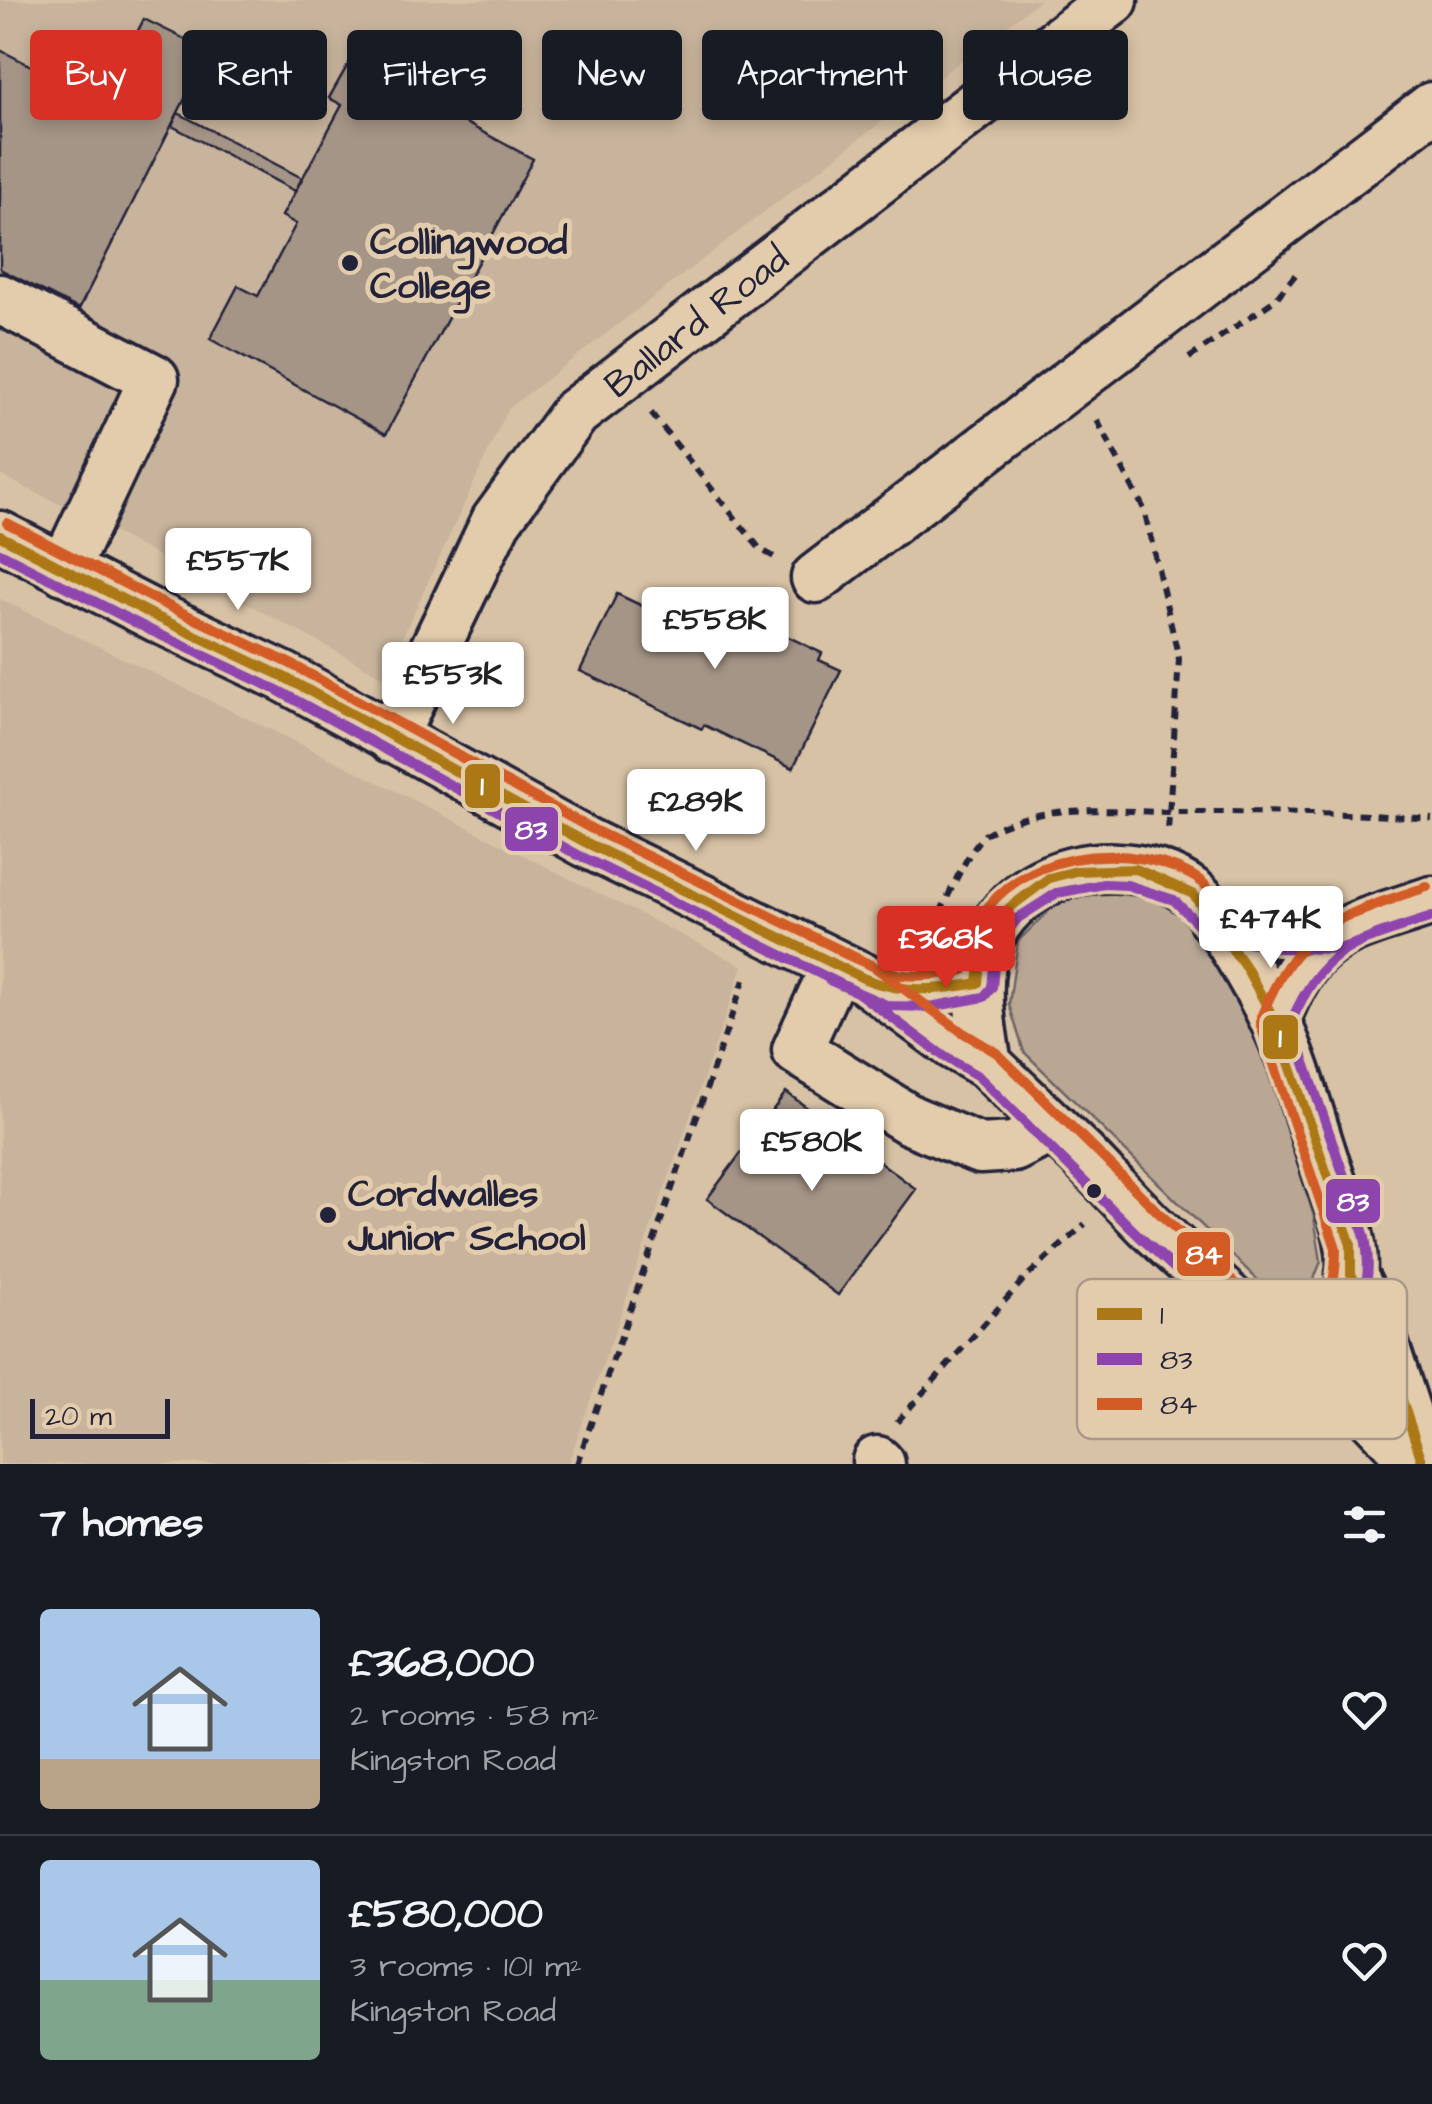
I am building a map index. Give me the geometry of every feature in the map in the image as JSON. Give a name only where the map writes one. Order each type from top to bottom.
[{"type":"street","name":"Ballard Road","points":[[392,738],[496,520],[575,413],[1113,0]]},
{"type":"street","points":[[816,578],[1432,107]]},
{"type":"street","points":[[0,299],[154,378],[64,570]]},
{"type":"street","points":[[0,536],[284,677],[585,842],[850,973],[891,991],[928,992],[978,983]]},
{"type":"street","points":[[988,1064],[978,1012],[982,951],[1009,908],[1049,878],[1109,868],[1136,870],[1194,894],[1276,1020],[1351,1245],[1350,1279]]},
{"type":"street","points":[[1276,1020],[1294,979],[1313,952],[1337,934],[1432,901]]},
{"type":"street","points":[[1214,920],[1281,933],[1337,934]]},
{"type":"street","points":[[850,973],[988,1064],[1209,1279]]},
{"type":"street","points":[[850,973],[797,1050],[910,1120],[980,1149],[1014,1147],[1053,1127]]},
{"type":"street","points":[[1351,1274],[1354,1279]]},
{"type":"street","points":[[1407,1415],[1423,1464]]},
{"type":"street","points":[[1394,1439],[1414,1464]]},
{"type":"path","points":[[622,377],[760,550],[816,578]]},
{"type":"path","points":[[1060,391],[1096,419],[1144,509],[1179,659],[1164,879]]},
{"type":"path","points":[[914,959],[924,948],[983,835],[1037,815],[1095,808],[1302,811],[1432,818]]},
{"type":"path","points":[[577,1464],[744,980]]},
{"type":"path","points":[[878,1463],[898,1421],[1025,1278],[1118,1192]]},
{"type":"shaded area","name":"Collingwood College","points":[[0,0],[1040,0],[1001,30],[963,30],[963,59],[943,75],[943,30],[702,30],[702,120],[884,120],[508,409],[384,677],[0,475]]},
{"type":"shaded area","name":"Cordwalles Junior School","points":[[0,599],[352,769],[743,966],[568,1464],[0,1464]]},
{"type":"shaded area","points":[[1118,890],[1159,895],[1201,923],[1255,1026],[1314,1217],[1321,1261],[1314,1279],[1257,1279],[1024,1052],[1009,1004],[1018,941],[1062,898]]},
{"type":"building","points":[[144,19],[182,38],[182,105],[79,309],[0,269],[0,50],[30,65],[30,120],[162,120],[162,30],[138,30]]},
{"type":"building","points":[[347,66],[347,120],[460,120],[533,159],[386,434],[210,339],[238,286],[258,296],[296,224],[282,216],[342,105],[329,98]]},
{"type":"building","points":[[178,113],[182,120],[191,120],[302,178],[295,191],[172,126]]},
{"type":"building","points":[[687,588],[822,653],[819,660],[841,670],[793,768],[580,671],[617,594],[672,620]]},
{"type":"building","points":[[786,1092],[916,1189],[838,1295],[707,1199]]},
{"type":"transit line","name":"84","points":[[7,523],[291,664],[592,829],[873,966],[997,1053],[1230,1279]]},
{"type":"transit line","name":"1","points":[[0,536],[284,677],[585,842],[865,979],[921,989],[978,983]]},
{"type":"transit line","name":"83","points":[[0,553],[277,690],[578,855],[857,992],[945,1057],[978,1076],[1186,1279]]},
{"type":"transit line","name":"84","points":[[841,952],[875,967],[913,976],[964,970],[972,935],[988,906],[1012,884],[1042,868],[1074,859],[1109,856],[1143,859],[1176,868],[1200,881],[1225,906],[1282,918],[1335,919],[1393,899]]},
{"type":"transit line","name":"1","points":[[978,983],[981,951],[993,929],[1009,908],[1049,878],[1076,871],[1136,869],[1193,894],[1248,971],[1275,1021],[1351,1245],[1354,1279]]},
{"type":"transit line","name":"83","points":[[829,980],[889,1006],[930,1007],[984,997],[992,987],[995,956],[1004,935],[1018,918],[1057,893],[1104,884],[1127,885],[1174,900],[1208,934],[1279,948],[1339,949],[1403,927]]},
{"type":"transit line","name":"84","points":[[1334,1279],[1336,1248],[1261,1017],[1290,962],[1325,928],[1369,906],[1427,887]]},
{"type":"transit line","name":"83","points":[[1366,1279],[1362,1226],[1291,1022],[1317,976],[1331,961],[1364,940],[1432,917]]},
{"type":"transit line","name":"1","points":[[1407,1415],[1423,1464]]},
{"type":"place","name":"Collingwood College","points":[[350,263]]},
{"type":"place","name":"Cordwalles Junior School","points":[[328,1215]]}]
